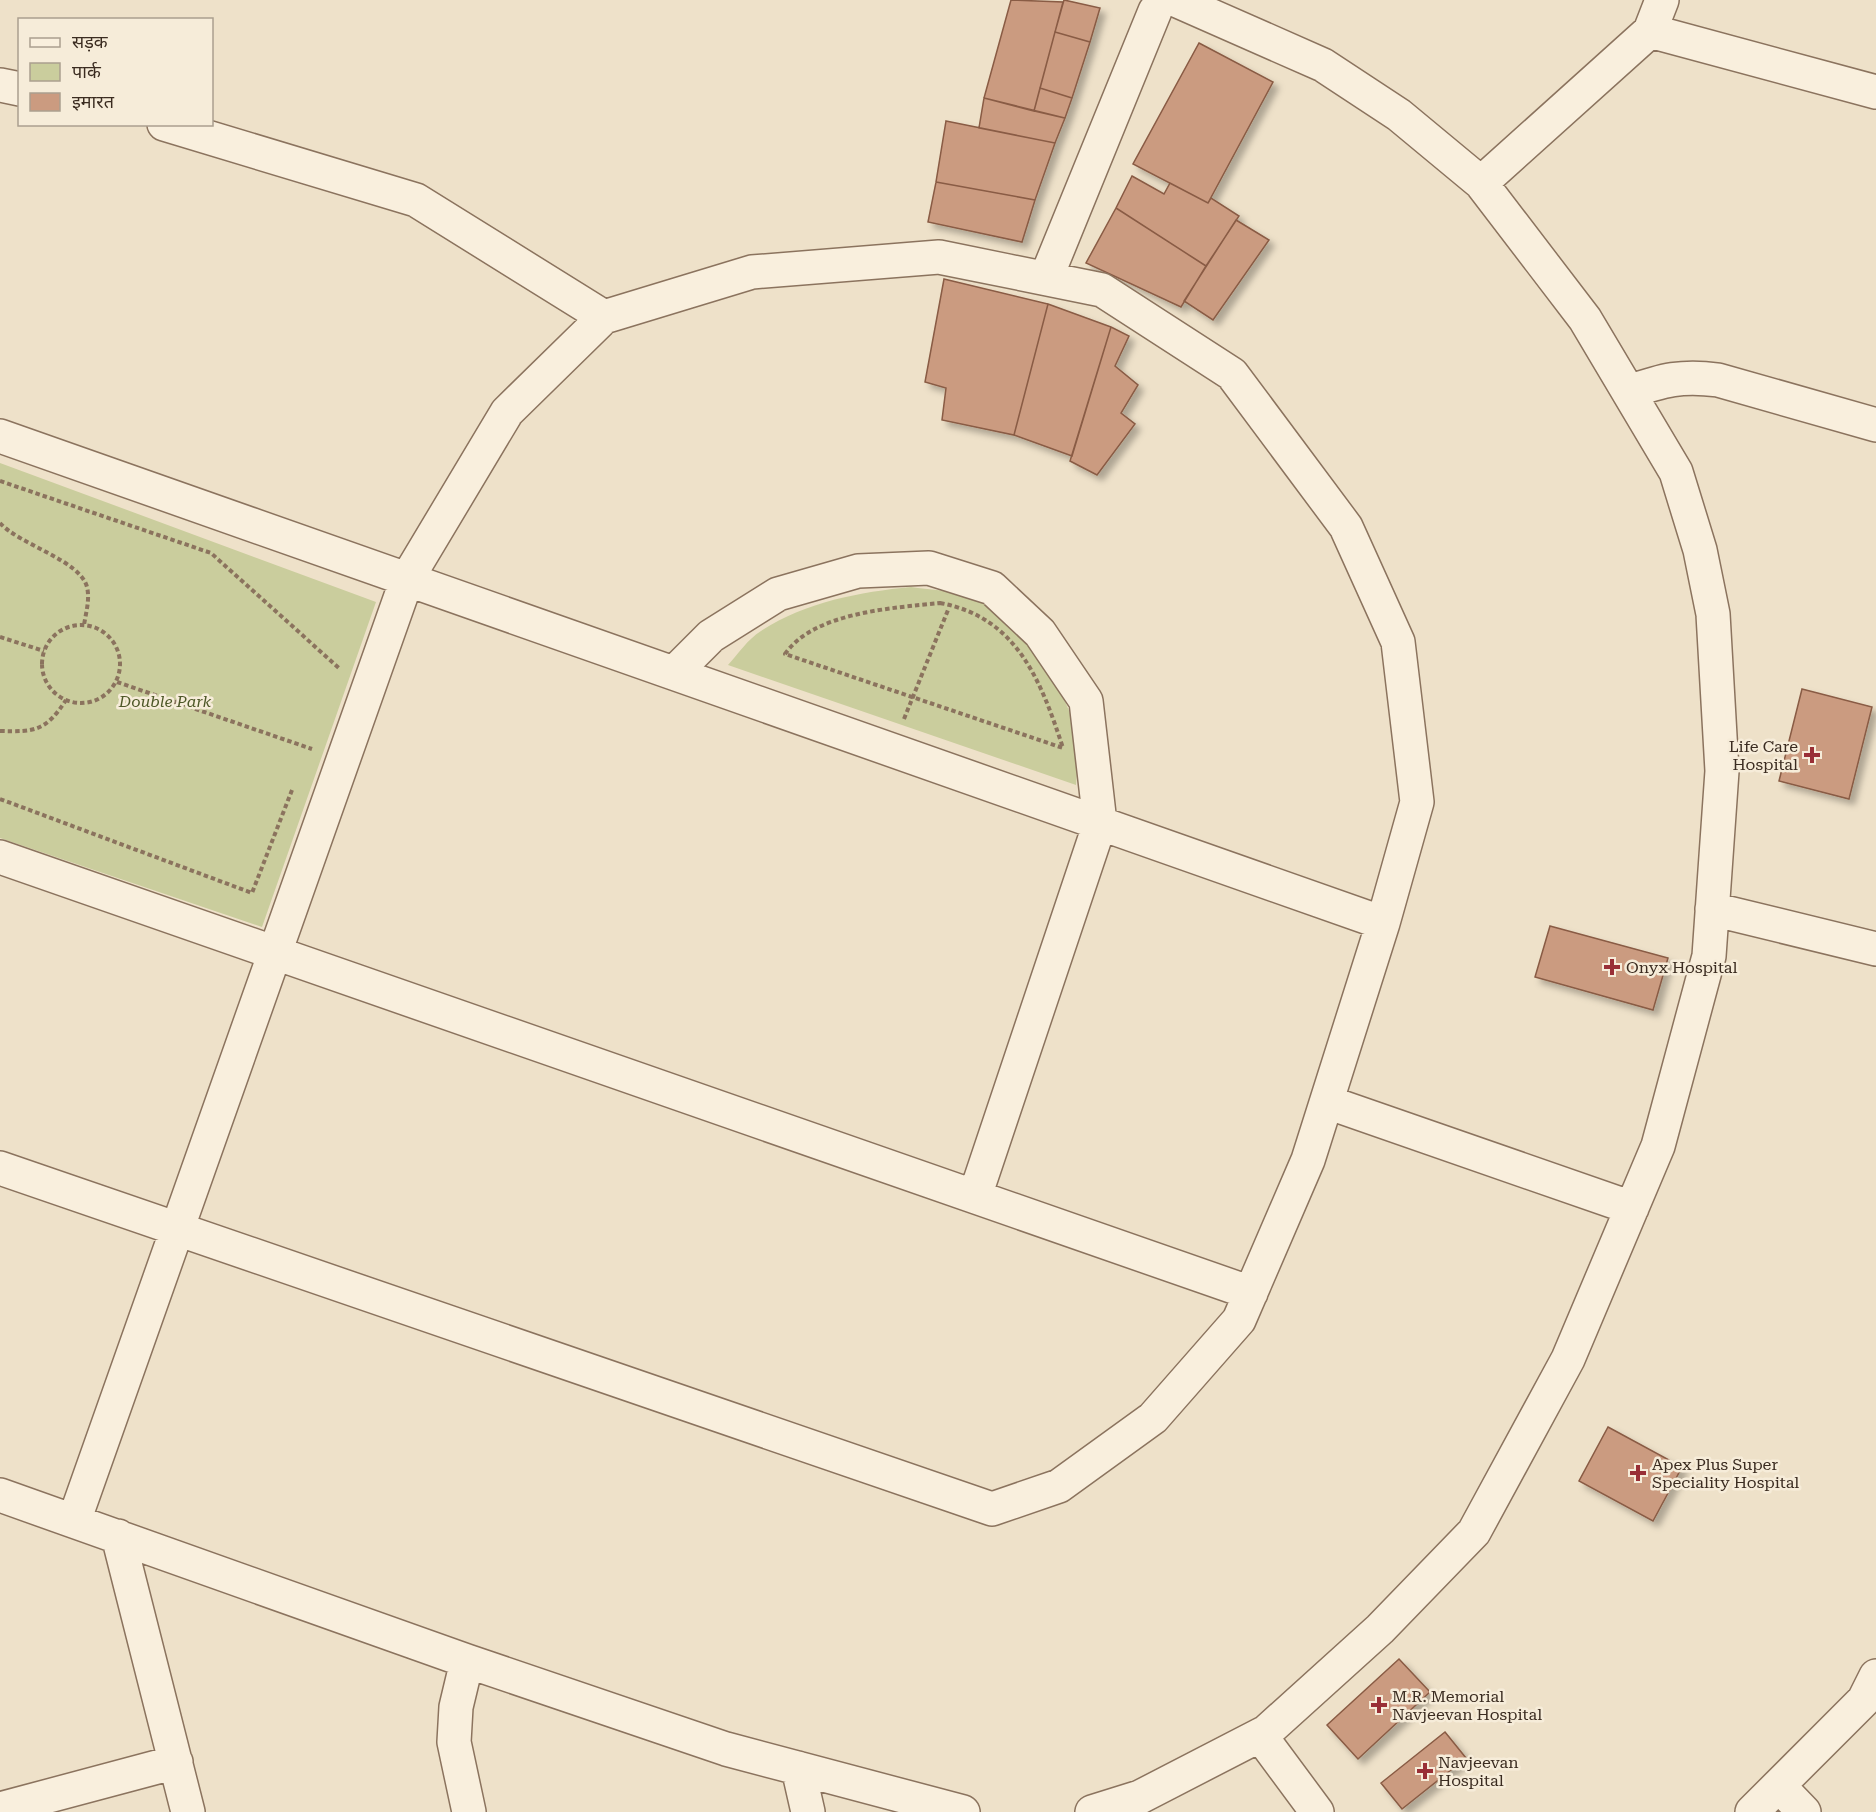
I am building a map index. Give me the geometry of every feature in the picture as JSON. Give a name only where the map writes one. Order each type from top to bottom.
[{"type":"street","points":[[1481,183],[1650,31],[1662,0]]},
{"type":"street","points":[[1046,278],[1165,3],[1323,65],[1399,115],[1481,183],[1585,319],[1676,472],[1700,550],[1713,614],[1722,771],[1709,956],[1658,1146],[1568,1359],[1474,1532],[1380,1629],[1260,1735],[1140,1797],[1092,1812]]},
{"type":"street","points":[[1650,31],[1876,92]]},
{"type":"street","points":[[0,85],[18,89]]},
{"type":"street","points":[[171,126],[416,200],[604,316]]},
{"type":"street","points":[[0,1168],[177,1229],[992,1509],[1059,1486],[1153,1418],[1239,1320],[1308,1160],[1383,923],[1417,802],[1398,642],[1346,527],[1232,374],[1102,290],[939,257],[752,272],[604,316],[507,412],[407,579],[177,1229],[74,1521]]},
{"type":"street","points":[[1629,392],[1669,378],[1692,376],[1718,380],[1876,425]]},
{"type":"street","points":[[0,436],[1383,923]]},
{"type":"street","points":[[674,673],[711,636],[778,594],[858,571],[930,568],[956,592],[992,588],[1040,633],[1086,701],[1100,823],[975,1197]]},
{"type":"street","points":[[0,857],[1251,1293]]},
{"type":"street","points":[[1712,909],[1876,949]]},
{"type":"street","points":[[1327,1102],[1632,1208]]},
{"type":"street","points":[[0,1495],[467,1661],[726,1749],[963,1812]]},
{"type":"street","points":[[117,1536],[188,1812]]},
{"type":"street","points":[[467,1661],[456,1707],[454,1742],[469,1812]]},
{"type":"street","points":[[1752,1812],[1864,1700],[1874,1687]]},
{"type":"street","points":[[1260,1735],[1317,1812]]},
{"type":"street","points":[[0,1809],[176,1762]]},
{"type":"street","points":[[798,1768],[808,1812]]},
{"type":"street","points":[[1779,1786],[1804,1812]]},
{"type":"path","points":[[0,481],[211,552],[340,669],[336,679]]},
{"type":"path","points":[[0,524],[10,534],[71,567],[86,584],[88,600],[84,625]]},
{"type":"path","points":[[956,592],[1017,647],[1039,681],[1063,748],[785,654],[793,642],[816,629],[856,614],[940,603],[956,592]]},
{"type":"path","points":[[892,750],[956,592]]},
{"type":"path","points":[[71,626],[96,627],[115,644],[121,662],[117,682],[109,693],[97,701],[84,704],[66,700],[49,687],[43,676],[41,663],[44,651],[59,631],[71,626]]},
{"type":"path","points":[[0,637],[44,651]]},
{"type":"path","points":[[117,682],[309,748]]},
{"type":"path","points":[[0,731],[30,731],[46,726],[66,700]]},
{"type":"path","points":[[304,760],[313,738]]},
{"type":"path","points":[[0,799],[252,893],[296,782]]},
{"type":"green space","name":"Double Park","points":[[0,463],[376,602],[262,927],[0,838]]},
{"type":"green space","points":[[911,587],[966,595],[984,603],[1020,633],[1050,674],[1071,716],[1078,741],[1076,785],[728,665],[756,634],[796,613],[853,595]]},
{"type":"building","points":[[1011,0],[1063,2],[1034,111],[984,98]]},
{"type":"building","points":[[1064,0],[1100,8],[1090,42],[1055,32]]},
{"type":"building","points":[[1055,32],[1090,42],[1072,98],[1040,88]]},
{"type":"building","points":[[1199,43],[1273,82],[1208,203],[1133,164]]},
{"type":"building","points":[[1040,88],[1072,98],[1065,118],[1034,111]]},
{"type":"building","points":[[984,98],[1065,118],[1055,143],[979,128]]},
{"type":"building","points":[[946,121],[1055,143],[1035,200],[936,182]]},
{"type":"building","points":[[1132,176],[1164,194],[1170,183],[1208,203],[1211,198],[1239,216],[1206,266],[1116,208]]},
{"type":"building","points":[[936,182],[1035,200],[1022,242],[928,222]]},
{"type":"building","points":[[1116,208],[1206,266],[1181,307],[1086,263]]},
{"type":"building","points":[[1236,220],[1269,240],[1213,320],[1184,301]]},
{"type":"building","points":[[944,279],[1048,304],[1014,435],[942,420],[946,388],[925,382]]},
{"type":"building","points":[[1048,304],[1111,327],[1072,456],[1014,435]]},
{"type":"building","points":[[1111,327],[1129,336],[1115,366],[1138,385],[1121,413],[1135,424],[1097,475],[1070,461]]},
{"type":"building","points":[[1802,689],[1872,707],[1849,799],[1779,781]]},
{"type":"building","points":[[1550,926],[1668,958],[1653,1010],[1535,977]]},
{"type":"building","points":[[1608,1427],[1682,1467],[1653,1521],[1579,1481]]},
{"type":"building","points":[[1399,1659],[1430,1692],[1358,1759],[1327,1725]]},
{"type":"building","points":[[1445,1732],[1466,1758],[1402,1809],[1381,1783]]},
{"type":"place","name":"Life Care Hospital","points":[[1812,755]]},
{"type":"place","name":"Onyx Hospital","points":[[1612,967]]},
{"type":"place","name":"Apex Plus Super Speciality Hospital","points":[[1638,1473]]},
{"type":"place","name":"M.R. Memorial Navjeevan Hospital","points":[[1379,1705]]},
{"type":"place","name":"Navjeevan Hospital","points":[[1425,1771]]}]
